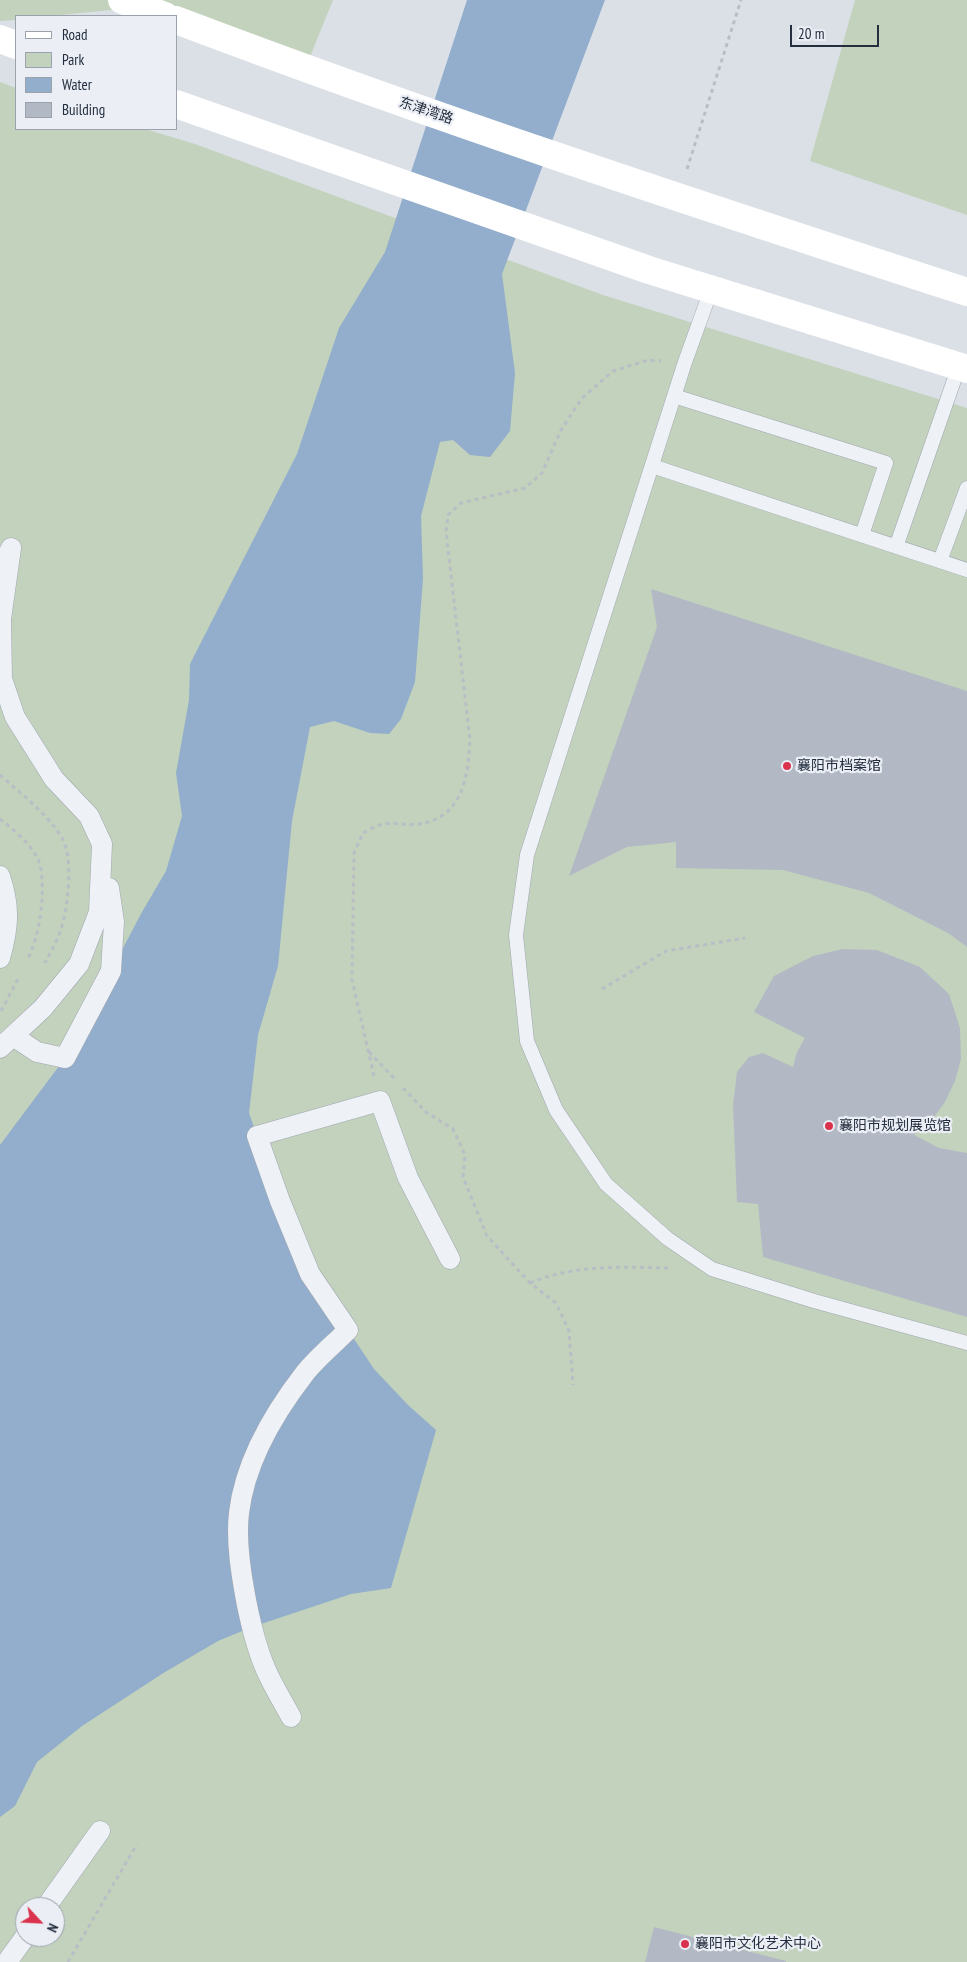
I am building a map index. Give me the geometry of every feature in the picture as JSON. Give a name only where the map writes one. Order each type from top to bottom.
[{"type":"main road","points":[[122,0],[162,15]]},
{"type":"main road","name":"东津湾路","points":[[178,21],[333,79],[677,198],[967,292]]},
{"type":"main road","points":[[0,39],[15,45]]},
{"type":"main road","points":[[178,105],[648,270],[963,368]]},
{"type":"street","points":[[0,571],[11,548],[1,619],[2,679],[15,717],[54,779],[89,816],[102,844],[114,922],[110,971],[65,1058],[37,1052],[6,1042],[43,1008],[79,964],[99,912],[102,844]]},
{"type":"street","points":[[0,876],[8,901],[5,940],[0,958]]},
{"type":"street","points":[[292,1717],[266,1670],[252,1627],[241,1570],[239,1514],[251,1467],[271,1422],[306,1372],[348,1330],[310,1274],[280,1202],[257,1136],[380,1101],[408,1178],[450,1259]]},
{"type":"street","points":[[53,1897],[100,1831]]},
{"type":"street","points":[[7,1962],[18,1947]]},
{"type":"lane","points":[[711,290],[684,362],[527,855],[516,935],[527,1041],[556,1110],[606,1184],[668,1239],[712,1269],[814,1301],[967,1344]]},
{"type":"lane","points":[[896,547],[963,368]]},
{"type":"lane","points":[[674,396],[886,463],[862,535]]},
{"type":"lane","points":[[652,466],[967,570]]},
{"type":"lane","points":[[940,561],[967,488]]},
{"type":"path","points":[[677,198],[741,0]]},
{"type":"path","points":[[380,1101],[352,980],[354,853],[363,833],[384,824],[420,824],[442,815],[459,800],[468,770],[470,740],[446,532],[448,515],[461,503],[525,488],[542,473],[561,430],[582,398],[613,371],[648,360],[684,362]]},
{"type":"path","points":[[0,775],[47,818],[63,839],[68,867],[67,901],[60,932],[42,968]]},
{"type":"path","points":[[602,989],[666,951],[745,938]]},
{"type":"path","points":[[368,1051],[426,1112],[453,1129],[465,1155],[464,1177],[488,1236],[530,1282],[556,1303],[569,1331],[574,1385]]},
{"type":"path","points":[[530,1282],[552,1273],[614,1267],[712,1269]]},
{"type":"path","points":[[68,1962],[137,1844]]},
{"type":"green space","points":[[0,0],[333,0],[305,69],[178,21],[178,15],[163,15],[142,7],[60,15],[15,15],[15,20],[0,21]]},
{"type":"green space","points":[[855,0],[967,0],[967,215],[810,161]]},
{"type":"green space","points":[[0,82],[15,88],[15,130],[148,130],[195,144],[603,295],[967,408],[967,1962],[0,1962]]},
{"type":"water","points":[[467,0],[605,0],[502,274],[515,373],[510,431],[490,457],[470,455],[453,440],[440,442],[421,516],[423,579],[415,682],[401,719],[389,734],[370,733],[334,721],[310,727],[292,821],[278,966],[258,1035],[249,1113],[280,1201],[348,1330],[374,1369],[408,1405],[436,1430],[391,1588],[351,1594],[252,1627],[218,1641],[165,1672],[82,1726],[37,1762],[15,1806],[0,1817],[0,1145],[65,1058],[142,912],[166,871],[182,816],[176,773],[189,700],[190,664],[297,454],[339,328],[385,252]]},
{"type":"building","name":"襄阳市档案馆","points":[[651,589],[967,691],[967,947],[948,933],[869,893],[783,870],[676,868],[676,842],[627,847],[569,876],[657,627]]},
{"type":"building","name":"襄阳市规划展览馆","points":[[843,949],[877,950],[920,967],[949,994],[960,1028],[961,1059],[955,1081],[945,1102],[934,1117],[914,1135],[939,1148],[967,1153],[967,1317],[763,1257],[758,1204],[737,1202],[733,1105],[737,1072],[749,1057],[763,1053],[793,1067],[797,1052],[805,1038],[754,1012],[774,976],[813,956]]},
{"type":"building","name":"襄阳市文化艺术中心","points":[[654,1927],[786,1961],[786,1962],[645,1962]]},
{"type":"place","name":"襄阳市档案馆","points":[[787,766]]},
{"type":"place","name":"襄阳市规划展览馆","points":[[829,1126]]},
{"type":"place","name":"襄阳市文化艺术中心","points":[[685,1944]]}]
